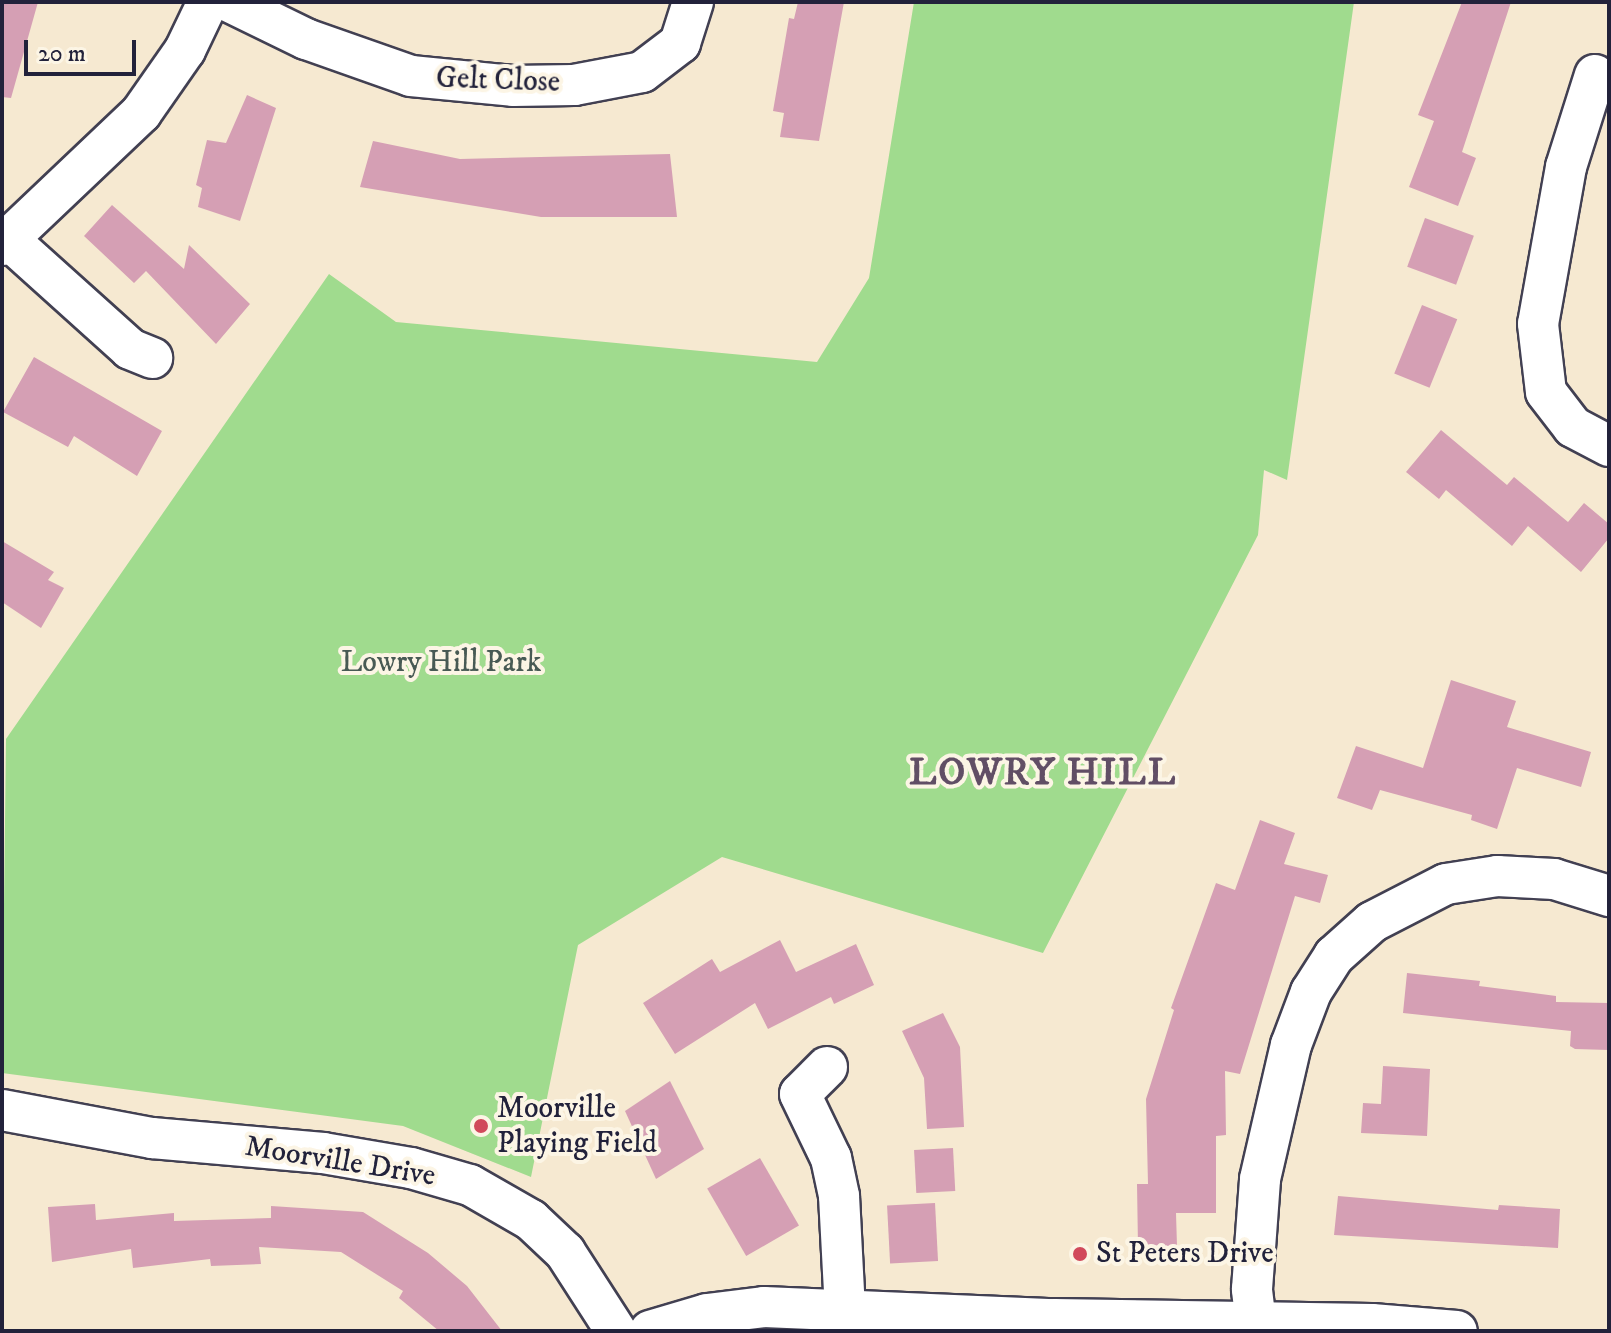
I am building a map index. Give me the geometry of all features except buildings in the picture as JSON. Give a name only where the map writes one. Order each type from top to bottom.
[{"type":"street","points":[[152,358],[130,349],[5,242],[141,113],[185,50],[208,2]]},
{"type":"street","name":"Gelt Close","points":[[230,2],[306,39],[411,76],[513,86],[574,85],[642,72],[680,43],[693,2]]},
{"type":"street","points":[[1595,75],[1566,167],[1538,324],[1546,392],[1573,427],[1609,446]]},
{"type":"street","points":[[1256,1323],[1252,1289],[1260,1179],[1291,1045],[1311,992],[1334,956],[1372,922],[1446,884],[1497,876],[1554,879],[1609,896]]},
{"type":"street","points":[[799,1084],[831,1158],[836,1183],[845,1310]]},
{"type":"street","name":"Moorville Drive","points":[[2,1110],[152,1138],[323,1153],[411,1168],[470,1185],[531,1220],[565,1252],[616,1331]]},
{"type":"street","points":[[650,1331],[707,1314],[750,1309],[1457,1331]]},
{"type":"green space","name":"Lowry Hill Park","points":[[914,2],[1354,2],[1287,480],[1264,470],[1258,535],[1043,953],[722,857],[578,945],[531,1177],[403,1126],[2,1073],[6,739],[329,274],[396,322],[817,362],[869,278]]},
{"type":"place","name":"Moorville Playing Field","points":[[481,1126]]},
{"type":"place","name":"St Peters Drive","points":[[1080,1254]]},
{"type":"district","name":"LOWRY HILL","points":[[1043,774]]}]
